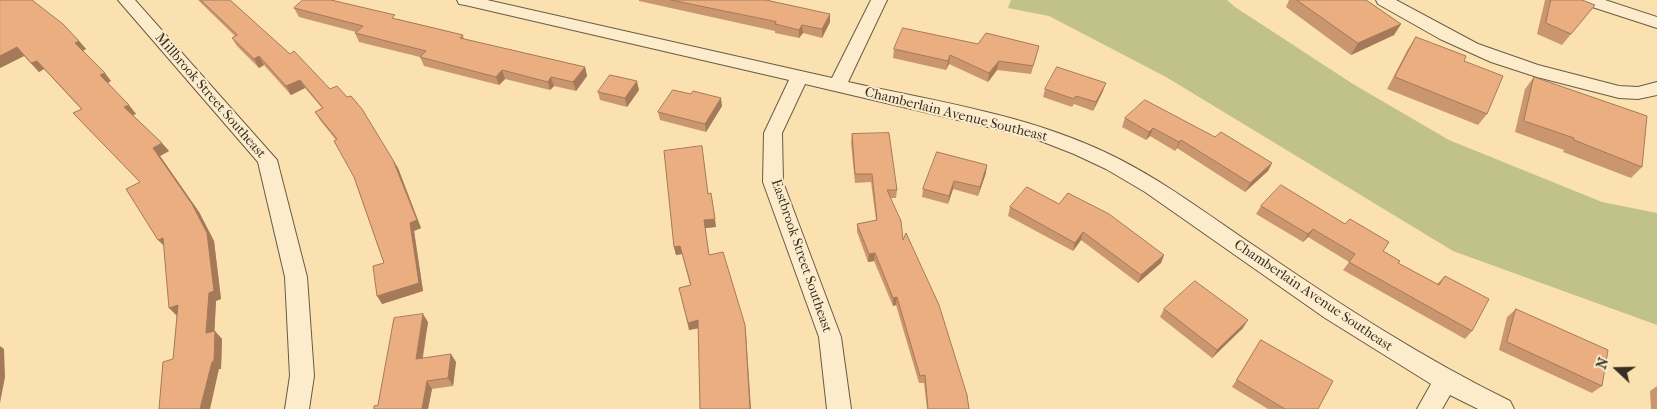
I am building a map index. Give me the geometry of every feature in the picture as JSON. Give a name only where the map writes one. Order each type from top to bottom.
[{"type":"street","name":"Millbrook Street Southeast","points":[[126,0],[267,160],[296,277],[302,376],[297,409]]},
{"type":"street","name":"Chamberlain Avenue Southeast","points":[[464,0],[1038,133],[1081,149],[1113,164],[1152,187],[1333,312],[1446,381],[1502,409]]},
{"type":"street","points":[[837,86],[879,0]]},
{"type":"street","points":[[1384,0],[1424,23],[1484,53],[1534,71],[1614,91],[1639,94],[1657,88]]},
{"type":"street","points":[[1589,0],[1657,23]]},
{"type":"street","name":"Eastbrook Street Southeast","points":[[799,77],[773,133],[773,182],[830,337],[839,409]]},
{"type":"street","points":[[1429,409],[1446,381]]},
{"type":"green space","points":[[1011,0],[1227,0],[1353,84],[1449,140],[1602,202],[1657,213],[1657,325],[1453,251],[1166,77],[1049,16],[1008,8]]},
{"type":"building","points":[[0,0],[32,0],[63,24],[79,41],[75,43],[105,73],[100,75],[129,105],[124,107],[162,143],[153,148],[192,204],[207,233],[214,291],[209,293],[206,333],[215,331],[214,361],[212,362],[200,409],[159,409],[163,362],[173,359],[178,305],[169,308],[163,238],[158,240],[126,189],[140,182],[73,113],[82,109],[37,61],[31,63],[17,47],[0,56]]},
{"type":"building","points":[[201,0],[230,0],[290,54],[294,51],[330,89],[337,86],[347,97],[351,96],[362,109],[393,160],[417,220],[410,223],[419,283],[377,296],[373,266],[384,263],[354,177],[334,141],[337,139],[315,112],[323,108],[300,80],[286,86],[259,56],[254,59],[232,38],[237,35]]},
{"type":"building","points":[[303,0],[331,0],[395,15],[392,18],[463,35],[460,38],[585,67],[573,82],[551,77],[548,82],[502,70],[496,77],[420,57],[426,51],[355,33],[363,26],[294,8]]},
{"type":"building","points":[[671,0],[766,0],[830,14],[822,29],[802,25],[799,30],[775,24],[776,22]]},
{"type":"building","points":[[1297,0],[1366,0],[1401,24],[1358,43]]},
{"type":"building","points":[[1551,0],[1582,0],[1595,5],[1571,34],[1546,23]]},
{"type":"building","points":[[903,28],[978,44],[986,33],[1039,46],[1033,66],[999,61],[989,73],[950,55],[948,61],[894,49]]},
{"type":"building","points":[[1416,37],[1466,56],[1464,61],[1503,76],[1487,114],[1395,77]]},
{"type":"building","points":[[1057,67],[1106,83],[1096,102],[1076,96],[1074,99],[1045,89]]},
{"type":"building","points":[[610,75],[637,81],[625,98],[598,92]]},
{"type":"building","points":[[1534,77],[1647,116],[1642,167],[1574,140],[1574,138],[1524,121]]},
{"type":"building","points":[[673,90],[691,94],[693,91],[721,98],[705,124],[658,112]]},
{"type":"building","points":[[1145,100],[1215,137],[1221,132],[1272,163],[1250,183],[1181,140],[1179,142],[1153,128],[1149,132],[1125,118]]},
{"type":"building","points":[[889,133],[897,190],[887,190],[901,221],[903,240],[906,233],[939,305],[967,395],[969,409],[928,409],[925,375],[920,376],[897,297],[893,298],[875,253],[869,254],[857,224],[877,220],[872,174],[855,174],[852,134]]},
{"type":"building","points":[[702,146],[708,194],[711,193],[715,219],[704,220],[709,255],[723,252],[745,325],[750,409],[700,409],[698,320],[688,323],[679,288],[691,285],[680,246],[674,247],[664,151]]},
{"type":"building","points":[[937,152],[987,165],[980,187],[954,181],[949,196],[923,189]]},
{"type":"building","points":[[1281,185],[1345,224],[1350,219],[1389,242],[1383,251],[1400,261],[1398,263],[1439,285],[1445,276],[1489,299],[1472,331],[1349,262],[1355,254],[1313,229],[1308,234],[1261,206]]},
{"type":"building","points":[[1027,187],[1059,204],[1068,193],[1109,214],[1164,255],[1141,275],[1083,232],[1075,243],[1010,207]]},
{"type":"building","points":[[1195,281],[1248,320],[1217,350],[1164,309]]},
{"type":"building","points":[[1516,309],[1608,350],[1602,386],[1507,342]]},
{"type":"building","points":[[423,314],[416,359],[451,354],[448,378],[427,381],[422,409],[374,409],[374,406],[378,405],[394,318]]},
{"type":"building","points":[[1261,340],[1333,381],[1318,409],[1285,409],[1237,380]]}]
